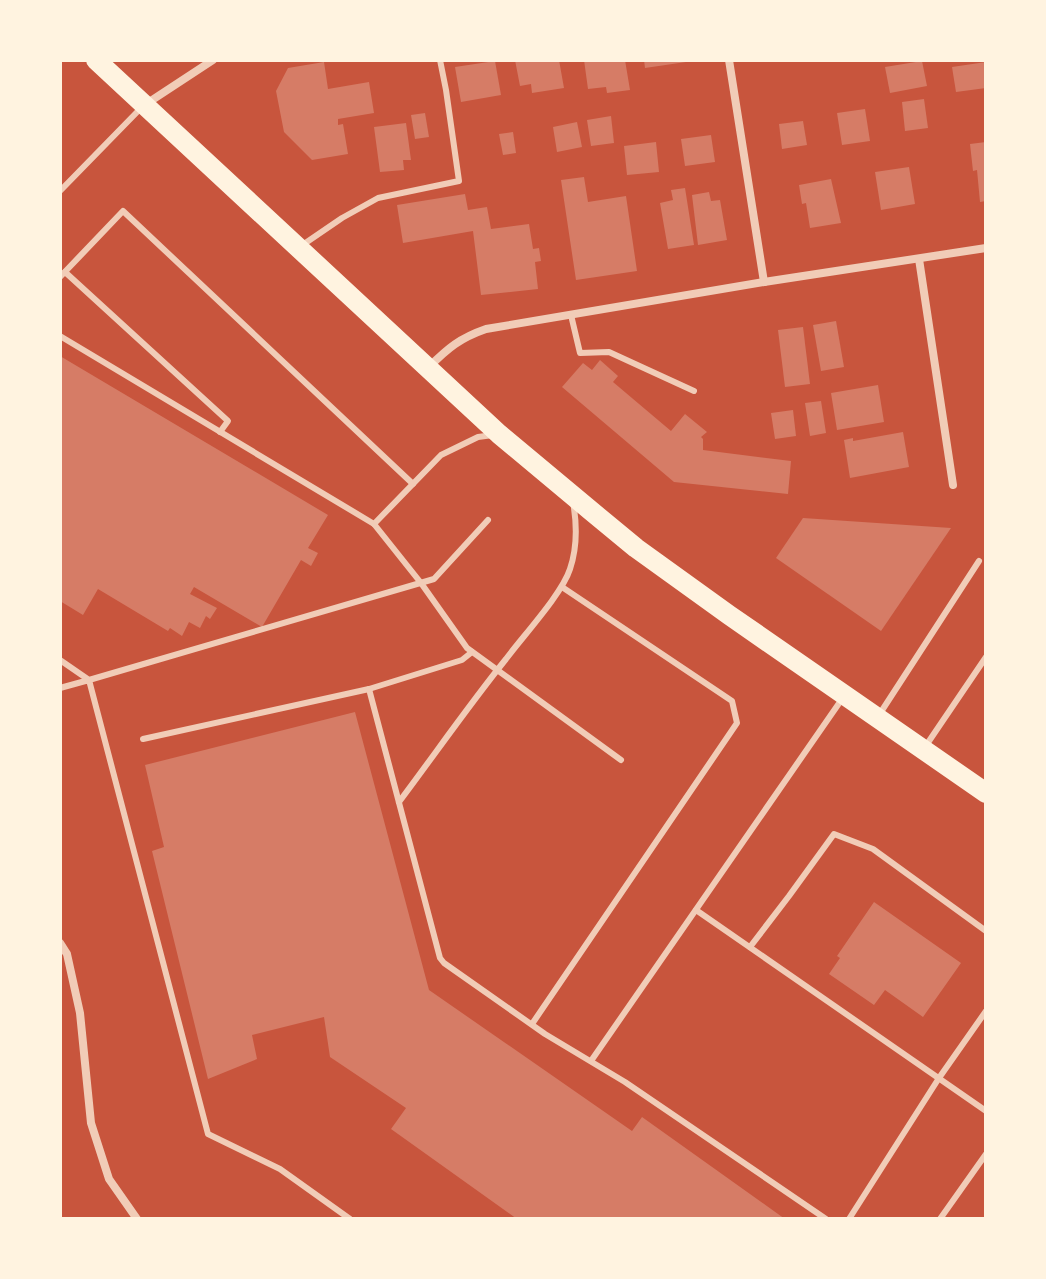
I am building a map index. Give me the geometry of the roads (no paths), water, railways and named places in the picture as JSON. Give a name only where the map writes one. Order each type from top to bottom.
[{"type":"main road","points":[[96,60],[499,434],[571,495],[636,548],[729,615],[986,793]]},
{"type":"street","points":[[145,104],[213,60]]},
{"type":"street","points":[[729,60],[764,282]]},
{"type":"street","points":[[429,368],[449,347],[486,329],[986,248]]},
{"type":"street","points":[[919,259],[953,485]]},
{"type":"street","points":[[60,943],[67,954],[80,1013],[91,1123],[109,1179],[137,1219]]},
{"type":"lane","points":[[298,248],[378,198],[459,181],[440,60]]},
{"type":"lane","points":[[60,191],[145,104]]},
{"type":"lane","points":[[220,432],[228,421],[63,274],[123,211],[413,484]]},
{"type":"lane","points":[[571,315],[580,353],[609,352],[694,391]]},
{"type":"lane","points":[[60,336],[374,524],[467,648],[621,760]]},
{"type":"lane","points":[[374,524],[441,455],[478,437],[499,434]]},
{"type":"lane","points":[[399,802],[562,587],[570,570],[575,546],[576,520],[571,495]]},
{"type":"lane","points":[[60,688],[434,579],[488,520]]},
{"type":"lane","points":[[877,718],[979,561]]},
{"type":"lane","points":[[532,1024],[737,723],[732,701],[562,587]]},
{"type":"lane","points":[[143,739],[369,689],[462,660],[472,652]]},
{"type":"lane","points":[[923,750],[986,657]]},
{"type":"lane","points":[[60,660],[89,680],[208,1134],[280,1169],[350,1219]]},
{"type":"lane","points":[[369,689],[440,958],[444,963],[826,1219]]},
{"type":"lane","points":[[591,1061],[844,695]]},
{"type":"lane","points":[[750,947],[834,834],[873,849],[986,931]]},
{"type":"lane","points":[[696,910],[986,1111]]},
{"type":"lane","points":[[849,1219],[986,1011]]},
{"type":"lane","points":[[940,1219],[986,1154]]}]
